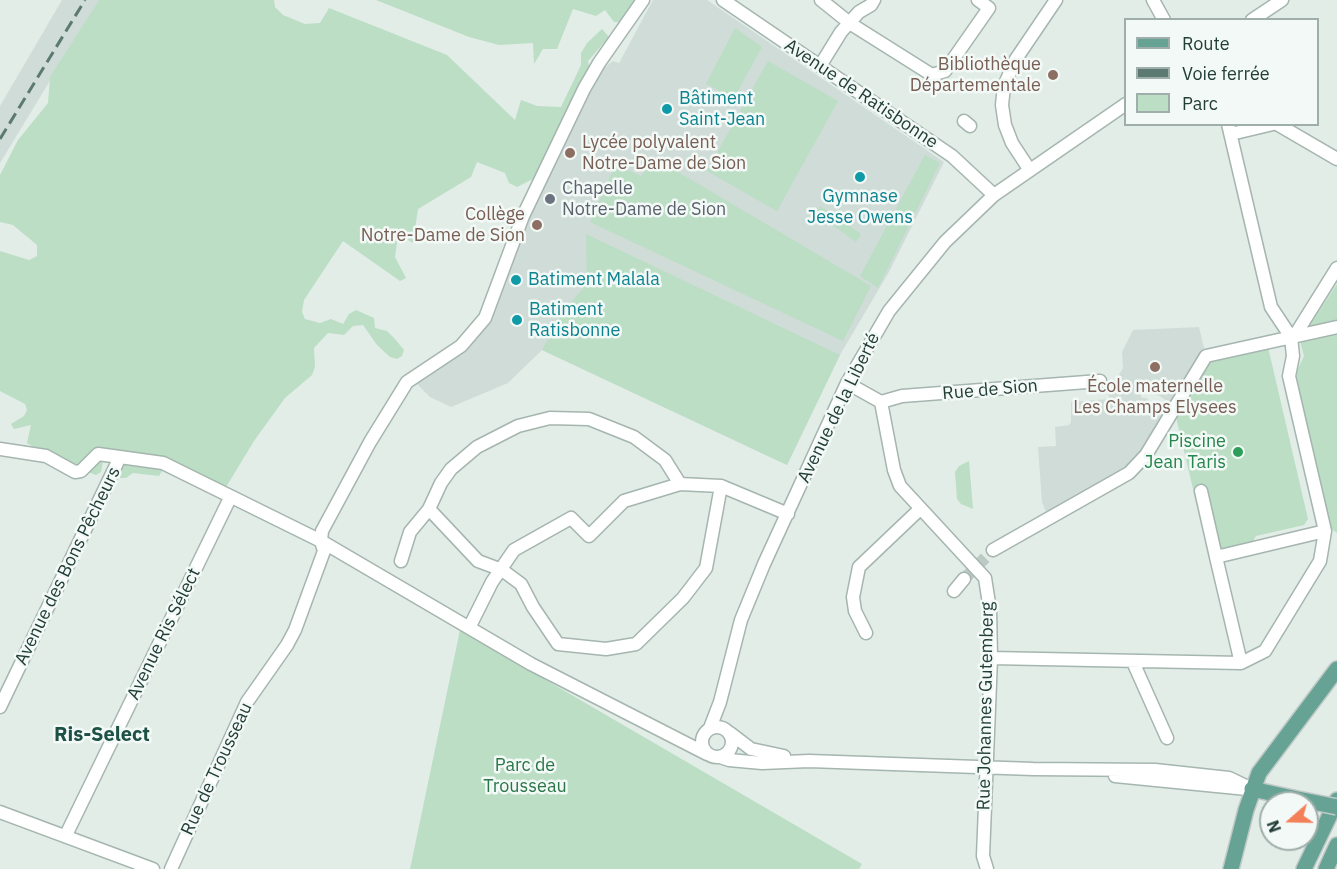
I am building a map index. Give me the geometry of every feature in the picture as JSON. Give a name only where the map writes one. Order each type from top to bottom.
[{"type":"main road","points":[[1231,869],[1252,789],[1259,773],[1337,669]]},
{"type":"main road","points":[[1252,789],[1337,807]]},
{"type":"main road","points":[[1304,869],[1337,800]]},
{"type":"main road","points":[[1326,869],[1337,845]]},
{"type":"street","name":"Rue de Trousseau","points":[[171,869],[247,702],[295,630],[324,551],[321,541],[322,531],[370,442],[407,382],[461,346],[485,318],[523,216],[584,89],[643,0]]},
{"type":"street","name":"Avenue de Ratisbonne","points":[[723,0],[823,68],[928,132],[994,195]]},
{"type":"street","points":[[821,0],[851,24],[920,61],[932,75],[945,71],[956,45],[989,8],[978,0]]},
{"type":"street","points":[[823,68],[841,32],[851,24],[858,6],[871,5],[873,0]]},
{"type":"street","points":[[1029,169],[1012,143],[1005,125],[1002,105],[1004,86],[1016,59],[1056,0]]},
{"type":"street","points":[[1153,0],[1163,18]]},
{"type":"street","points":[[1255,18],[1282,0]]},
{"type":"street","name":"Avenue de la Liberté","points":[[707,730],[720,702],[726,668],[741,620],[847,383],[877,330],[907,286],[945,242],[994,195],[1124,105]]},
{"type":"street","points":[[1256,126],[1230,129],[1271,307],[1294,334]]},
{"type":"street","points":[[1280,126],[1337,159]]},
{"type":"street","points":[[991,658],[1241,663],[1265,651],[1320,561],[1325,531],[1289,376],[1294,334],[1337,268]]},
{"type":"street","points":[[993,550],[1129,474],[1146,455],[1206,356],[1294,334],[1337,327]]},
{"type":"street","name":"Rue de Sion","points":[[881,402],[902,396],[1100,381]]},
{"type":"street","points":[[847,383],[881,402]]},
{"type":"street","name":"Rue Johannes Gutemberg","points":[[881,402],[894,470],[900,486],[985,578],[990,610],[991,658],[983,856],[987,869]]},
{"type":"street","points":[[401,561],[410,532],[429,509],[441,483],[451,469],[477,447],[518,426],[550,418],[589,419],[634,437],[665,460],[680,484]]},
{"type":"street","points":[[0,449],[46,456],[75,472],[81,471],[98,454],[163,463],[321,541],[470,626],[531,664],[674,736],[729,760],[762,763],[809,761],[1033,769],[1155,770],[1229,778],[1252,789]]},
{"type":"street","name":"Avenue des Bons Pêcheurs","points":[[0,707],[120,457]]},
{"type":"street","points":[[470,626],[492,582],[514,550],[571,519],[589,536],[624,501],[680,484],[721,486],[788,514]]},
{"type":"street","points":[[429,509],[478,561],[502,570],[521,584],[533,607],[558,644],[606,649],[636,644],[683,598],[706,568],[721,486]]},
{"type":"street","points":[[1201,491],[1241,663]]},
{"type":"street","name":"Avenue Ris Sélect","points":[[66,836],[230,498]]},
{"type":"street","points":[[866,633],[854,604],[855,579],[859,567],[920,509]]},
{"type":"street","points":[[1216,557],[1325,531]]},
{"type":"street","points":[[954,591],[964,579]]},
{"type":"street","points":[[1133,662],[1167,738]]},
{"type":"street","name":"Avenue de la Liberté","points":[[720,702],[728,732]]},
{"type":"street","points":[[674,736],[719,726],[751,749],[809,761]]},
{"type":"street","points":[[707,730],[702,744],[714,755]]},
{"type":"street","points":[[714,755],[731,747],[728,732]]},
{"type":"street","points":[[0,812],[153,869]]},
{"type":"shaded area","points":[[62,0],[99,0],[0,163],[0,106]]},
{"type":"shaded area","points":[[653,0],[707,0],[944,162],[889,272],[840,355],[787,465],[542,350],[508,383],[451,407],[430,397],[415,382],[492,317],[513,252],[590,93],[604,68],[613,61],[619,63]]},
{"type":"shaded area","points":[[1199,327],[1206,356],[1176,406],[1154,393],[1150,394],[1145,388],[1139,392],[1142,398],[1147,398],[1149,403],[1171,414],[1146,455],[1049,519],[1042,502],[1038,447],[1056,446],[1055,427],[1069,425],[1071,422],[1071,402],[1109,399],[1108,386],[1113,385],[1123,368],[1122,352],[1133,330]]},
{"type":"green space","points":[[99,0],[274,0],[275,7],[283,15],[305,24],[320,23],[329,8],[447,55],[515,120],[521,100],[537,106],[561,107],[581,65],[581,53],[587,43],[602,29],[609,37],[588,61],[591,75],[541,175],[517,187],[509,183],[505,173],[477,162],[471,177],[418,209],[413,243],[403,237],[397,242],[395,257],[406,278],[400,281],[343,241],[304,300],[302,312],[305,319],[320,323],[331,319],[343,324],[349,314],[356,310],[374,318],[375,328],[387,331],[395,339],[404,350],[402,356],[397,359],[390,357],[377,345],[363,325],[353,326],[344,335],[328,333],[314,348],[315,367],[312,375],[285,398],[254,441],[226,487],[168,461],[159,476],[133,473],[126,478],[120,478],[111,455],[104,456],[101,472],[96,475],[54,459],[27,443],[31,425],[14,429],[11,424],[24,416],[27,410],[25,404],[0,391],[0,251],[29,260],[37,256],[37,245],[13,225],[0,222],[0,175],[18,140],[48,103],[50,77]]},
{"type":"green space","points":[[376,0],[639,0],[636,10],[620,22],[614,22],[605,10],[596,16],[573,9],[557,49],[543,49],[534,64],[533,43],[499,45],[469,37]]},
{"type":"green space","points":[[735,28],[762,47],[734,98],[706,84]]},
{"type":"green space","points":[[768,61],[838,101],[777,211],[707,171]]},
{"type":"green space","points":[[925,155],[940,163],[878,288],[860,276]]},
{"type":"green space","points":[[656,159],[871,286],[843,341],[590,222],[615,165],[641,176]]},
{"type":"green space","points":[[820,206],[861,234],[856,242],[816,213]]},
{"type":"green space","points":[[586,234],[840,355],[787,465],[542,350],[564,310],[587,284]]},
{"type":"green space","points":[[1337,284],[1337,324],[1306,331]]},
{"type":"green space","points":[[1337,332],[1337,533],[1329,527],[1295,375],[1304,356],[1300,341]]},
{"type":"green space","name":"Piscine Jean Taris","points":[[1268,347],[1308,519],[1304,525],[1256,536],[1253,541],[1208,552],[1175,413],[1209,362]]},
{"type":"green space","points":[[969,461],[973,509],[961,504],[957,499],[955,472],[959,466]]},
{"type":"green space","name":"Parc de Trousseau","points":[[460,630],[862,864],[859,869],[410,869]]},
{"type":"tunnel","points":[[964,579],[993,550]]},
{"type":"railway","points":[[0,139],[85,0]]},
{"type":"place","name":"Bibliothèque Départementale","points":[[1053,75]]},
{"type":"place","name":"Bâtiment Saint-Jean","points":[[667,109]]},
{"type":"place","name":"Lycée polyvalent Notre-Dame de Sion","points":[[570,153]]},
{"type":"place","name":"Gymnase Jesse Owens","points":[[860,177]]},
{"type":"place","name":"Chapelle Notre-Dame de Sion","points":[[550,199]]},
{"type":"place","name":"Collège Notre-Dame de Sion","points":[[537,225]]},
{"type":"place","name":"Batiment Malala","points":[[516,280]]},
{"type":"place","name":"Batiment Ratisbonne","points":[[517,320]]},
{"type":"place","name":"École maternelle Les Champs Elysees","points":[[1155,367]]},
{"type":"place","name":"Piscine Jean Taris","points":[[1238,452]]},
{"type":"district","name":"Ris-Select","points":[[102,735]]}]
